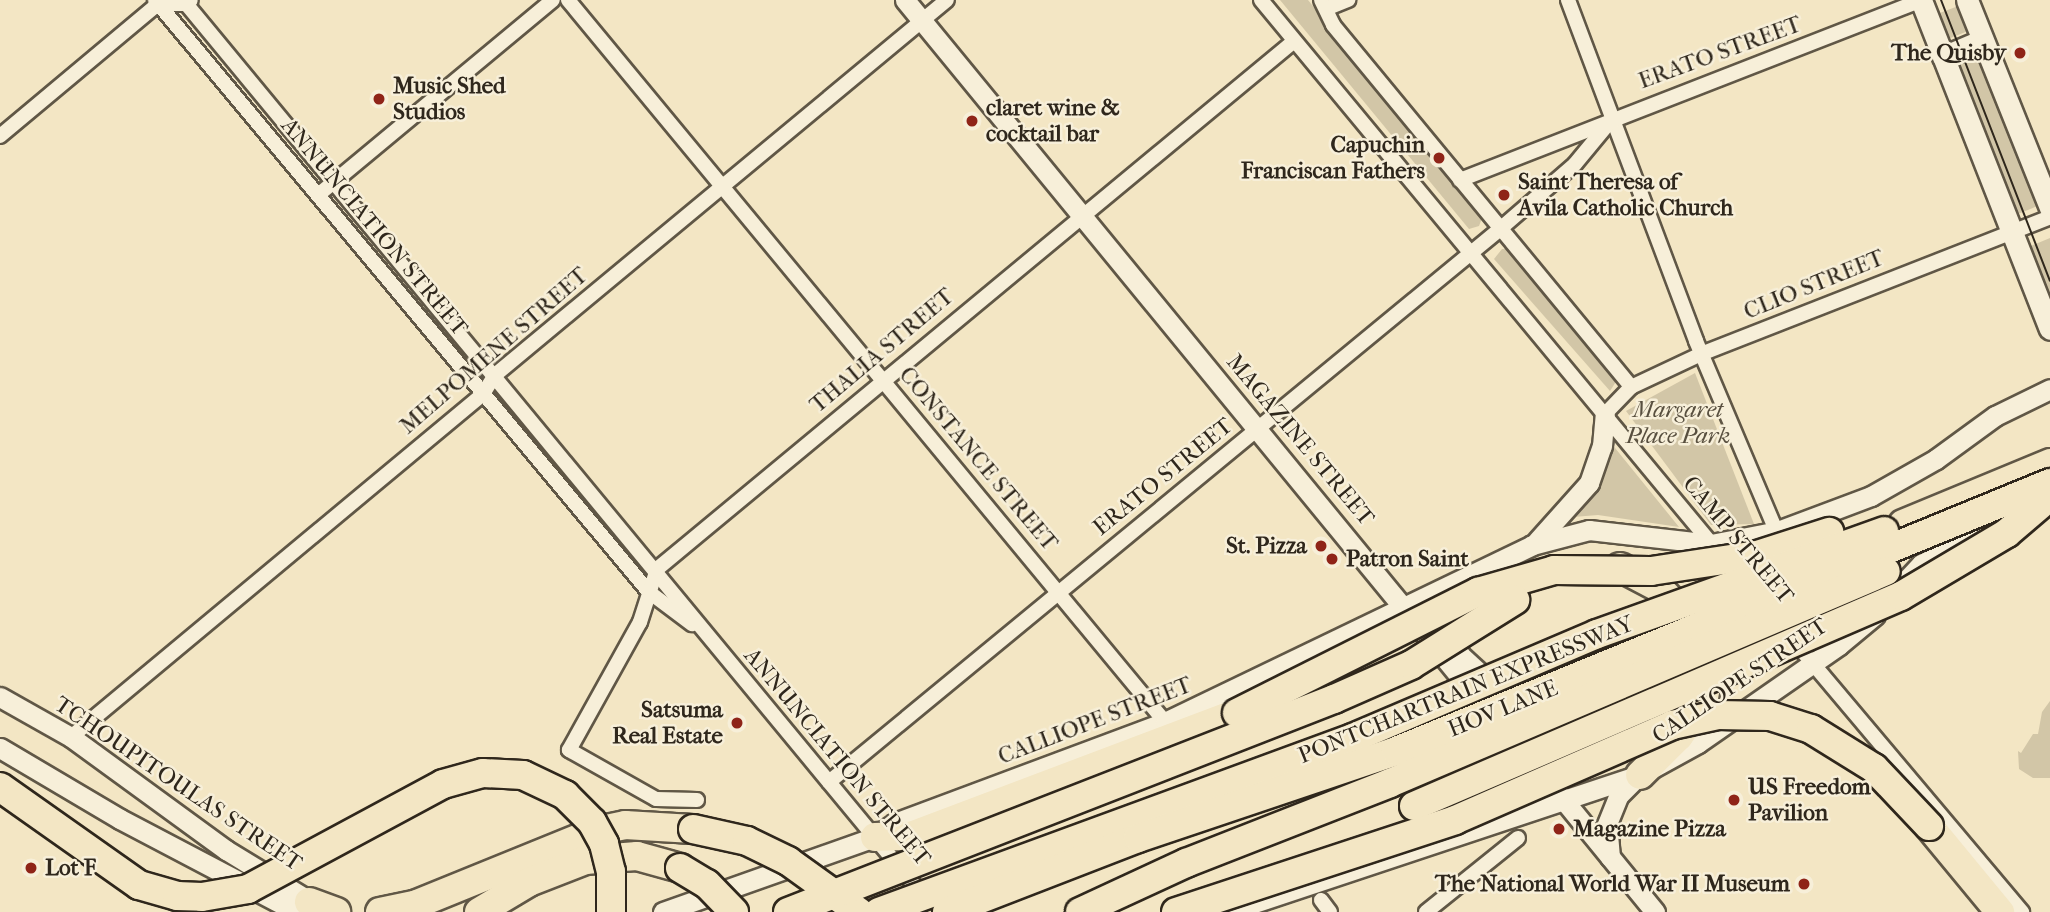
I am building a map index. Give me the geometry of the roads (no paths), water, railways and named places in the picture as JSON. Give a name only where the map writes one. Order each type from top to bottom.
[{"type":"highway","points":[[1990,488],[2050,445]]},
{"type":"highway","name":"PONTCHARTRAIN EXPRESSWAY","points":[[879,912],[1353,738],[1597,634],[1903,524],[2050,463]]},
{"type":"highway","points":[[1128,912],[1414,806],[1902,596],[2007,533],[2047,498]]},
{"type":"highway","points":[[1080,912],[1186,863],[1390,783],[2047,498]]},
{"type":"highway","name":"HOV LANE","points":[[947,912],[1138,838],[1396,751],[2047,498]]},
{"type":"highway","points":[[875,837],[911,836],[1237,713],[1478,592],[1554,570],[1651,571],[1757,555],[1860,521],[1903,524]]},
{"type":"highway","points":[[788,912],[1334,699],[1411,665],[1580,561],[1605,560],[1658,587],[1683,613],[1700,648],[1707,682],[1703,702],[1679,736],[1640,775]]},
{"type":"highway","points":[[1176,912],[1455,820],[1672,726],[1718,715],[1770,716],[1811,729],[1874,768],[1930,826],[2000,912]]},
{"type":"highway","points":[[0,787],[139,885],[177,896],[202,897],[248,889],[443,785],[483,773],[523,775],[565,795],[592,822],[604,844],[611,872],[611,912]]},
{"type":"highway","points":[[380,912],[417,904],[533,856],[625,825],[693,829],[747,841],[788,861],[859,912]]},
{"type":"highway","points":[[472,912],[499,882],[533,856]]},
{"type":"highway","points":[[479,912],[557,869],[614,856],[657,860],[680,869],[707,884],[734,912]]},
{"type":"highway","points":[[311,909],[335,912]]},
{"type":"main road","points":[[1921,0],[2050,329]]},
{"type":"main road","points":[[1967,0],[2050,208]]},
{"type":"main road","points":[[1943,57],[1983,40]]},
{"type":"street","points":[[318,195],[553,0]]},
{"type":"street","name":"CONSTANCE STREET","points":[[568,0],[882,381],[1060,591],[1165,722]]},
{"type":"street","name":"MAGAZINE STREET","points":[[905,0],[1408,608],[1450,667],[1567,803],[1655,912]]},
{"type":"street","name":"MELPOMENE STREET","points":[[71,737],[483,394],[495,376],[947,0]]},
{"type":"street","name":"CAMP STREET","points":[[1261,0],[1711,544],[2022,912]]},
{"type":"street","points":[[1348,0],[1325,4],[1333,26],[1630,387]]},
{"type":"street","points":[[1568,0],[1701,354],[1778,531],[1814,663]]},
{"type":"street","name":"ERATO STREET","points":[[1460,180],[1613,118],[1921,0]]},
{"type":"street","points":[[0,136],[157,2],[187,1]]},
{"type":"street","name":"ANNUNCIATION STREET","points":[[187,1],[657,569],[703,632],[936,912]]},
{"type":"street","name":"ANNUNCIATION STREET","points":[[157,2],[649,592],[703,632]]},
{"type":"street","name":"THALIA STREET","points":[[657,569],[1294,41]]},
{"type":"street","name":"ERATO STREET","points":[[829,782],[1500,229],[1575,164],[1613,118]]},
{"type":"street","name":"CLIO STREET","points":[[1605,414],[1630,387],[1701,354],[2050,217]]},
{"type":"street","name":"CALLIOPE STREET","points":[[663,912],[875,837],[895,823],[1165,722],[1408,608],[1532,545],[1589,530],[1711,544],[1778,531],[1871,496],[1936,459],[1995,416],[2050,390]]},
{"type":"street","name":"CALLIOPE STREET","points":[[1532,545],[1589,483],[1602,446],[1605,414]]},
{"type":"street","name":"CALLIOPE STREET","points":[[1227,912],[1567,803],[1640,775],[1698,743],[1814,663],[1875,615],[1921,564],[1951,545],[2047,498]]},
{"type":"street","points":[[657,569],[640,622],[569,750],[656,799],[697,800]]},
{"type":"street","points":[[1465,579],[1452,593],[1447,614],[1448,631],[1460,655],[1545,733],[1602,762],[1640,775],[1619,794],[1607,824],[1610,857]]},
{"type":"street","name":"TCHOUPITOULAS STREET","points":[[0,697],[71,737],[311,909]]},
{"type":"street","name":"TCHOUPITOULAS STREET","points":[[0,748],[120,819],[311,909]]},
{"type":"street","points":[[1426,912],[1518,838]]},
{"type":"tram line","points":[[1941,0],[2050,281]]},
{"type":"place","name":"The Quisby","points":[[2020,53]]},
{"type":"place","name":"Music Shed Studios","points":[[379,99]]},
{"type":"place","name":"claret wine & cocktail bar","points":[[972,121]]},
{"type":"place","name":"Capuchin Franciscan Fathers","points":[[1439,158]]},
{"type":"place","name":"Saint Theresa of Avila Catholic Church","points":[[1504,195]]},
{"type":"place","name":"St. Pizza","points":[[1321,546]]},
{"type":"place","name":"Patron Saint","points":[[1332,559]]},
{"type":"place","name":"Satsuma Real Estate","points":[[737,723]]},
{"type":"place","name":"US Freedom Pavilion","points":[[1734,800]]},
{"type":"place","name":"Magazine Pizza","points":[[1559,829]]},
{"type":"place","name":"Lot F","points":[[31,868]]},
{"type":"place","name":"The National World War II Museum","points":[[1804,884]]},
{"type":"park label","name":"Margaret Place Park","points":[[1678,423]]}]
